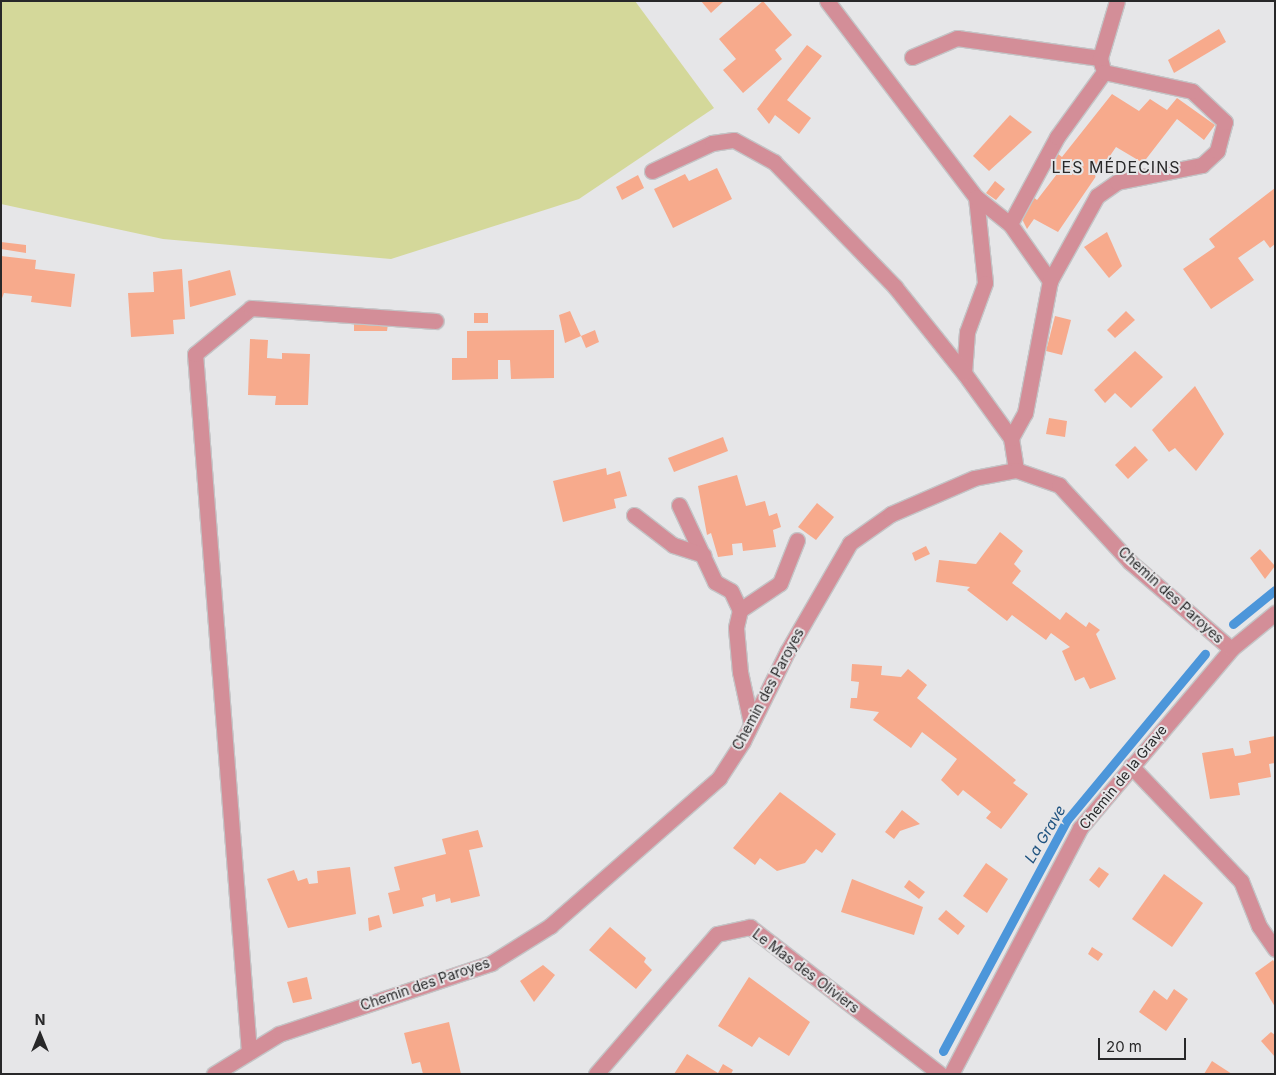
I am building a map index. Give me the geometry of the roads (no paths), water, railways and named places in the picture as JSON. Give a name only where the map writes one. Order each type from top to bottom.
[{"type":"street","points":[[827,1],[976,197],[1010,224],[1050,281]]},
{"type":"street","points":[[1010,224],[1057,137],[1102,65],[1116,2]]},
{"type":"street","points":[[912,57],[957,38],[1102,65],[1192,91],[1225,122],[1217,151],[1202,165],[1117,182],[1097,196],[1050,281],[1025,413],[1011,438]]},
{"type":"street","points":[[652,171],[712,143],[734,140],[774,162],[895,287],[964,373],[1011,438],[1016,470]]},
{"type":"street","points":[[964,373],[966,332],[985,283],[976,197]]},
{"type":"street","points":[[249,1052],[195,354],[251,308],[436,321]]},
{"type":"street","name":"Chemin des Paroyes","points":[[214,1074],[279,1034],[491,962],[550,926],[718,778],[751,723],[850,543],[891,514],[974,478],[1016,470],[1059,485],[1130,562],[1231,649]]},
{"type":"street","points":[[679,505],[715,582],[731,591],[740,610],[736,628],[740,672],[751,723]]},
{"type":"street","points":[[634,515],[673,545],[703,556]]},
{"type":"street","points":[[740,610],[780,583],[797,540]]},
{"type":"street","name":"Chemin de la Grave","points":[[951,1074],[1080,828],[1231,649],[1275,613]]},
{"type":"street","points":[[1131,766],[1241,881],[1259,926],[1275,949]]},
{"type":"street","name":"Le Mas des Oliviers","points":[[596,1074],[717,934],[750,927],[940,1074]]},
{"type":"waterway","name":"La Grave","points":[[1233,624],[1275,590]]},
{"type":"waterway","name":"La Grave","points":[[943,1051],[1067,820],[1205,654]]},
{"type":"district","name":"LES MÉDECINS","points":[[1116,167]]}]
